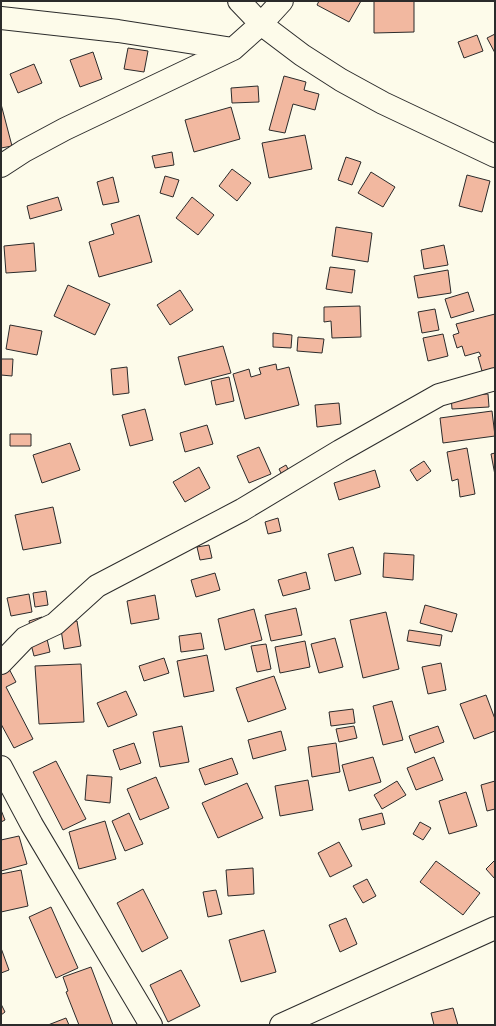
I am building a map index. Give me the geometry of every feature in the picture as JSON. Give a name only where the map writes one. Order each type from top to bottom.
[{"type":"street","points":[[239,1],[261,24],[302,55],[340,80],[383,103],[495,156]]},
{"type":"street","points":[[1,166],[24,151],[65,129],[233,49],[261,24],[282,1]]},
{"type":"street","points":[[1,18],[118,31],[233,49]]},
{"type":"street","points":[[1,663],[25,638],[56,624],[97,586],[242,510],[340,451],[439,395],[495,379]]},
{"type":"street","points":[[1,767],[32,825],[151,1025]]},
{"type":"street","points":[[281,1025],[495,928]]},
{"type":"building","points":[[319,1],[361,1],[349,22],[317,5]]},
{"type":"building","points":[[374,1],[414,1],[414,32],[374,33]]},
{"type":"building","points":[[495,34],[495,53],[487,38]]},
{"type":"building","points":[[477,35],[483,51],[464,58],[458,42]]},
{"type":"building","points":[[128,48],[148,51],[144,72],[124,69]]},
{"type":"building","points":[[93,52],[102,79],[80,87],[70,60]]},
{"type":"building","points":[[34,64],[42,83],[18,93],[10,74]]},
{"type":"building","points":[[284,76],[306,82],[304,90],[319,94],[315,110],[293,104],[285,133],[269,130]]},
{"type":"building","points":[[258,86],[259,102],[232,103],[231,88]]},
{"type":"building","points":[[1,104],[12,146],[1,148]]},
{"type":"building","points":[[231,107],[240,139],[194,152],[185,120]]},
{"type":"building","points":[[305,135],[312,169],[269,178],[262,143]]},
{"type":"building","points":[[172,152],[174,165],[155,168],[152,156]]},
{"type":"building","points":[[346,157],[361,162],[352,185],[338,180]]},
{"type":"building","points":[[232,169],[251,183],[237,201],[219,186]]},
{"type":"building","points":[[371,172],[395,187],[383,207],[358,193]]},
{"type":"building","points":[[467,175],[490,181],[482,212],[459,206]]},
{"type":"building","points":[[165,176],[179,180],[173,197],[160,193]]},
{"type":"building","points":[[113,177],[119,202],[103,205],[97,182]]},
{"type":"building","points":[[58,197],[62,210],[30,219],[27,206]]},
{"type":"building","points":[[192,197],[214,215],[198,235],[176,218]]},
{"type":"building","points":[[139,215],[152,262],[99,277],[89,242],[114,234],[111,224]]},
{"type":"building","points":[[336,227],[372,233],[368,262],[332,256]]},
{"type":"building","points":[[34,243],[36,271],[6,273],[4,246]]},
{"type":"building","points":[[444,245],[448,265],[424,269],[421,250]]},
{"type":"building","points":[[330,267],[355,270],[352,293],[326,289]]},
{"type":"building","points":[[448,270],[451,293],[418,298],[414,276]]},
{"type":"building","points":[[68,285],[110,304],[95,335],[54,316]]},
{"type":"building","points":[[180,290],[193,310],[170,325],[157,305]]},
{"type":"building","points":[[468,292],[474,311],[451,318],[445,299]]},
{"type":"building","points":[[360,306],[361,337],[332,338],[331,321],[324,322],[324,307]]},
{"type":"building","points":[[435,309],[439,330],[422,333],[418,312]]},
{"type":"building","points":[[495,314],[495,368],[482,371],[478,357],[481,356],[479,352],[465,356],[462,346],[457,348],[453,335],[459,333],[456,324]]},
{"type":"building","points":[[10,325],[42,331],[37,355],[6,349]]},
{"type":"building","points":[[273,333],[292,335],[291,348],[273,347]]},
{"type":"building","points":[[443,334],[448,356],[428,361],[423,338]]},
{"type":"building","points":[[298,337],[324,339],[322,353],[297,351]]},
{"type":"building","points":[[223,346],[231,373],[185,385],[178,357]]},
{"type":"building","points":[[1,359],[13,359],[12,376],[1,375]]},
{"type":"building","points":[[276,364],[277,370],[289,367],[299,405],[245,419],[233,374],[249,369],[251,377],[261,374],[259,368]]},
{"type":"building","points":[[127,367],[129,393],[113,395],[111,369]]},
{"type":"building","points":[[229,377],[234,401],[216,405],[211,381]]},
{"type":"building","points":[[488,394],[489,407],[452,409],[451,396]]},
{"type":"building","points":[[339,403],[341,424],[317,427],[315,405]]},
{"type":"building","points":[[145,409],[153,440],[130,446],[122,415]]},
{"type":"building","points":[[492,411],[495,436],[443,443],[440,418]]},
{"type":"building","points":[[207,425],[213,444],[185,452],[180,433]]},
{"type":"building","points":[[10,434],[31,434],[31,446],[10,446]]},
{"type":"building","points":[[70,443],[80,470],[42,483],[33,455]]},
{"type":"building","points":[[259,447],[271,474],[249,483],[237,456]]},
{"type":"building","points":[[467,448],[475,494],[460,497],[458,479],[452,481],[447,452]]},
{"type":"building","points":[[495,453],[495,475],[491,454]]},
{"type":"building","points":[[424,461],[431,471],[417,481],[410,470]]},
{"type":"building","points":[[286,465],[291,475],[284,479],[279,469]]},
{"type":"building","points":[[199,467],[210,488],[185,502],[173,482]]},
{"type":"building","points":[[375,470],[380,487],[339,500],[334,483]]},
{"type":"building","points":[[53,507],[61,543],[23,550],[15,515]]},
{"type":"building","points":[[278,518],[281,531],[268,534],[265,522]]},
{"type":"building","points":[[209,545],[212,558],[200,560],[197,547]]},
{"type":"building","points":[[353,547],[361,574],[335,581],[328,554]]},
{"type":"building","points":[[384,553],[414,555],[413,580],[383,577]]},
{"type":"building","points":[[306,572],[310,589],[283,596],[278,580]]},
{"type":"building","points":[[215,573],[220,590],[196,597],[191,580]]},
{"type":"building","points":[[46,591],[48,605],[35,607],[33,593]]},
{"type":"building","points":[[29,594],[32,612],[11,616],[7,598]]},
{"type":"building","points":[[155,595],[159,619],[131,624],[127,601]]},
{"type":"building","points":[[425,605],[457,614],[452,632],[420,623]]},
{"type":"building","points":[[296,608],[302,635],[271,641],[265,615]]},
{"type":"building","points":[[254,609],[262,640],[225,650],[218,619]]},
{"type":"building","points":[[386,612],[399,669],[363,678],[350,620]]},
{"type":"building","points":[[42,617],[44,627],[31,630],[29,621]]},
{"type":"building","points":[[77,621],[81,646],[64,649],[60,623]]},
{"type":"building","points":[[409,630],[442,635],[440,646],[407,641]]},
{"type":"building","points":[[201,633],[204,649],[181,652],[179,636]]},
{"type":"building","points":[[335,638],[343,667],[319,673],[311,644]]},
{"type":"building","points":[[47,639],[50,652],[34,656],[31,644]]},
{"type":"building","points":[[305,641],[310,667],[280,673],[275,647]]},
{"type":"building","points":[[266,644],[271,669],[257,672],[251,646]]},
{"type":"building","points":[[207,655],[214,691],[184,697],[177,661]]},
{"type":"building","points":[[164,658],[169,673],[144,681],[139,666]]},
{"type":"building","points":[[441,663],[446,690],[428,694],[422,667]]},
{"type":"building","points":[[81,664],[84,722],[39,724],[35,666]]},
{"type":"building","points":[[8,667],[16,682],[6,687],[33,739],[14,748],[1,724],[1,671]]},
{"type":"building","points":[[274,676],[286,709],[248,722],[236,688]]},
{"type":"building","points":[[126,691],[137,715],[108,727],[97,703]]},
{"type":"building","points":[[486,695],[495,719],[495,731],[474,739],[460,704]]},
{"type":"building","points":[[392,701],[403,740],[383,745],[373,706]]},
{"type":"building","points":[[353,709],[355,723],[331,726],[329,712]]},
{"type":"building","points":[[182,726],[189,762],[160,767],[153,732]]},
{"type":"building","points":[[354,726],[357,738],[339,742],[336,729]]},
{"type":"building","points":[[438,726],[444,742],[415,753],[409,736]]},
{"type":"building","points":[[281,731],[286,750],[253,759],[248,740]]},
{"type":"building","points":[[134,743],[141,763],[120,770],[113,750]]},
{"type":"building","points":[[336,743],[340,772],[312,777],[308,747]]},
{"type":"building","points":[[373,757],[381,782],[349,791],[342,765]]},
{"type":"building","points":[[434,757],[443,780],[416,790],[407,768]]},
{"type":"building","points":[[232,758],[238,774],[205,785],[199,769]]},
{"type":"building","points":[[56,761],[86,819],[63,830],[33,772]]},
{"type":"building","points":[[87,775],[112,777],[110,803],[85,800]]},
{"type":"building","points":[[156,777],[169,808],[140,820],[127,789]]},
{"type":"building","points":[[308,780],[313,810],[280,816],[275,786]]},
{"type":"building","points":[[397,781],[406,795],[382,809],[374,795]]},
{"type":"building","points":[[495,781],[495,809],[487,811],[481,785]]},
{"type":"building","points":[[247,783],[263,818],[218,838],[202,803]]},
{"type":"building","points":[[466,792],[477,826],[449,834],[439,801]]},
{"type":"building","points":[[1,810],[5,820],[1,822]]},
{"type":"building","points":[[129,813],[143,844],[125,851],[112,821]]},
{"type":"building","points":[[382,813],[385,824],[362,830],[359,819]]},
{"type":"building","points":[[105,821],[116,859],[79,869],[69,832]]},
{"type":"building","points":[[420,822],[431,828],[423,840],[413,834]]},
{"type":"building","points":[[19,836],[27,864],[1,871],[1,840]]},
{"type":"building","points":[[339,842],[352,866],[330,877],[318,853]]},
{"type":"building","points":[[495,860],[495,879],[486,869]]},
{"type":"building","points":[[436,861],[480,893],[463,915],[420,882]]},
{"type":"building","points":[[253,868],[254,894],[228,896],[226,870]]},
{"type":"building","points":[[21,870],[28,906],[1,912],[1,874]]},
{"type":"building","points":[[367,879],[376,896],[363,903],[353,886]]},
{"type":"building","points":[[143,889],[168,938],[142,952],[117,903]]},
{"type":"building","points":[[216,890],[222,914],[208,917],[203,892]]},
{"type":"building","points":[[51,907],[78,968],[56,978],[29,917]]},
{"type":"building","points":[[346,918],[357,944],[340,952],[329,925]]},
{"type":"building","points":[[264,930],[276,972],[241,982],[229,940]]},
{"type":"building","points":[[1,948],[9,970],[1,973]]},
{"type":"building","points":[[91,967],[113,1025],[79,1025],[66,992],[68,991],[63,977]]},
{"type":"building","points":[[181,970],[200,1006],[168,1022],[150,985]]},
{"type":"building","points":[[1,1004],[5,1012],[1,1015]]},
{"type":"building","points":[[453,1008],[458,1025],[434,1025],[431,1013]]},
{"type":"building","points":[[66,1018],[69,1025],[48,1025]]}]
